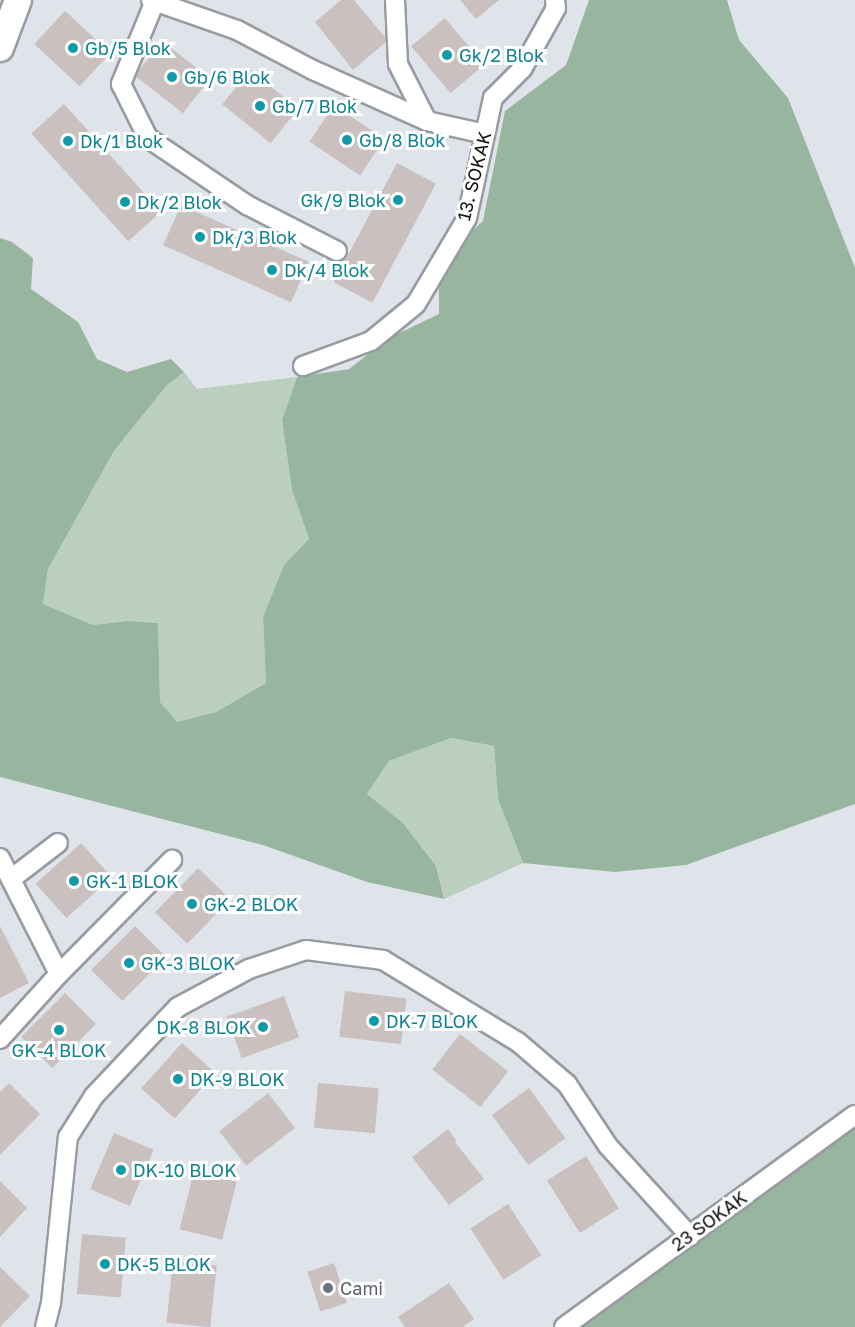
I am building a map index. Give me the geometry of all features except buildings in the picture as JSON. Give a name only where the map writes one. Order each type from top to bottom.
[{"type":"street","points":[[0,48],[18,0]]},
{"type":"street","points":[[395,0],[398,64],[427,121]]},
{"type":"street","name":"13. SOKAK","points":[[303,366],[370,340],[416,304],[467,218],[493,98],[522,69],[556,8],[555,0]]},
{"type":"street","points":[[337,251],[247,205],[148,138],[121,84],[153,1],[237,30],[313,70],[427,121],[485,134]]},
{"type":"street","points":[[11,879],[58,843]]},
{"type":"street","points":[[0,858],[59,974]]},
{"type":"street","points":[[0,1039],[59,974],[172,860]]},
{"type":"street","points":[[45,1327],[51,1303],[68,1137],[94,1096],[178,1007],[249,969],[306,950],[383,960],[518,1042],[567,1084],[608,1146],[690,1236]]},
{"type":"street","name":"23 SOKAK","points":[[564,1327],[855,1115]]},
{"type":"green space","points":[[589,0],[727,0],[739,40],[788,98],[855,268],[855,804],[686,865],[615,872],[523,863],[498,799],[494,746],[451,738],[389,761],[367,794],[403,823],[436,866],[444,899],[367,882],[263,845],[0,777],[0,238],[12,242],[33,258],[31,289],[78,322],[97,359],[127,372],[171,359],[184,372],[167,385],[114,451],[48,569],[43,604],[93,625],[128,621],[158,623],[160,702],[177,722],[216,712],[266,683],[263,617],[284,565],[309,539],[292,490],[282,420],[297,377],[349,369],[389,338],[439,314],[439,262],[483,221],[505,111],[566,65]]},
{"type":"green space","points":[[184,372],[197,389],[297,377],[282,420],[292,490],[309,539],[284,565],[263,617],[266,683],[216,712],[177,722],[160,702],[158,623],[128,621],[93,625],[43,604],[48,569],[114,451],[167,385]]},
{"type":"green space","points":[[451,738],[494,746],[498,799],[523,863],[444,899],[436,866],[403,823],[367,794],[389,761]]},
{"type":"green space","points":[[855,1128],[855,1327],[583,1327]]},
{"type":"place","name":"Gb/5 Blok","points":[[73,48]]},
{"type":"place","name":"Gk/2 Blok","points":[[447,55]]},
{"type":"place","name":"Gb/6 Blok","points":[[172,77]]},
{"type":"place","name":"Gb/7 Blok","points":[[260,106]]},
{"type":"place","name":"Gb/8 Blok","points":[[347,140]]},
{"type":"place","name":"Dk/1 Blok","points":[[68,141]]},
{"type":"place","name":"Gk/9 Blok","points":[[398,200]]},
{"type":"place","name":"Dk/2 Blok","points":[[125,202]]},
{"type":"place","name":"Dk/3 Blok","points":[[200,237]]},
{"type":"place","name":"Dk/4 Blok","points":[[272,270]]},
{"type":"place","name":"GK-1 BLOK","points":[[74,881]]},
{"type":"place","name":"GK-2 BLOK","points":[[192,904]]},
{"type":"place","name":"GK-3 BLOK","points":[[129,963]]},
{"type":"place","name":"DK-7 BLOK","points":[[374,1021]]},
{"type":"place","name":"DK-8 BLOK","points":[[263,1027]]},
{"type":"place","name":"GK-4 BLOK","points":[[59,1030]]},
{"type":"place","name":"DK-9 BLOK","points":[[178,1079]]},
{"type":"place","name":"DK-10 BLOK","points":[[121,1170]]},
{"type":"place","name":"DK-5 BLOK","points":[[105,1264]]},
{"type":"place","name":"Cami","points":[[328,1288]]}]
